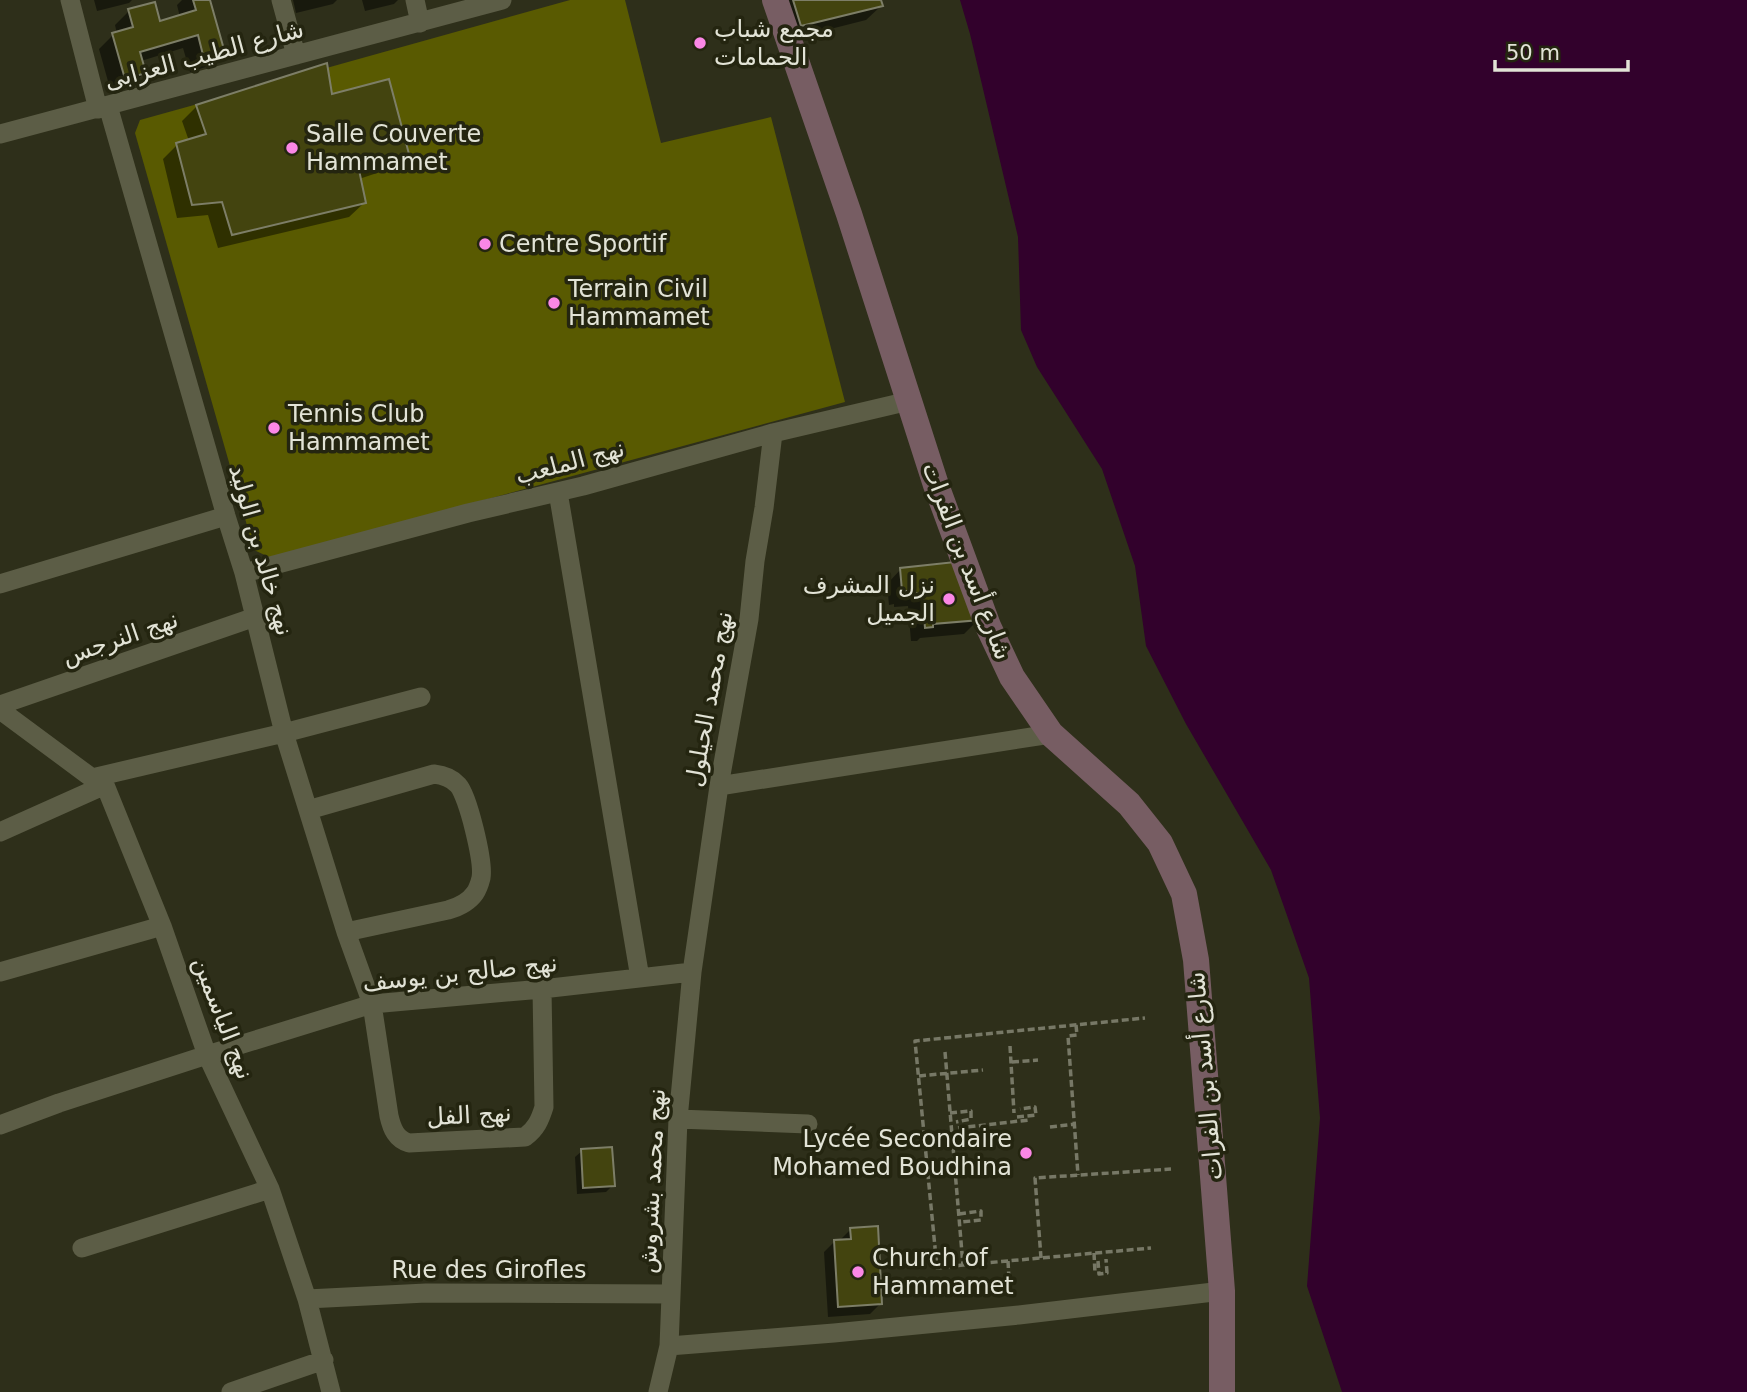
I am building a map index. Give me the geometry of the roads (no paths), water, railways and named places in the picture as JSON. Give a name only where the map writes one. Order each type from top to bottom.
[{"type":"street","name":"نهج خالد بن الوليد","points":[[70,0],[244,573],[284,733],[346,932],[372,1004]]},
{"type":"street","points":[[281,0],[296,55]]},
{"type":"street","points":[[415,0],[420,23]]},
{"type":"street","name":"شارع الطيب العزابى","points":[[0,134],[502,0]]},
{"type":"street","name":"شارع أسد بن الفرات","points":[[775,0],[849,214],[936,485],[988,626],[1012,677],[1051,734],[1129,804],[1160,843],[1184,894],[1196,960],[1222,1291],[1222,1392]]},
{"type":"street","name":"نهج الملعب","points":[[244,573],[773,433],[909,401]]},
{"type":"street","name":"نهج محمد الحيلول","points":[[692,972],[719,786],[749,619],[773,433]]},
{"type":"street","points":[[558,492],[640,978]]},
{"type":"street","points":[[0,584],[226,516]]},
{"type":"street","name":"نهج النرجس","points":[[0,708],[255,617]]},
{"type":"street","points":[[0,832],[98,782],[421,696]]},
{"type":"street","points":[[0,708],[98,782]]},
{"type":"street","points":[[719,786],[1051,734]]},
{"type":"street","points":[[308,810],[434,774],[446,775],[456,782],[467,803],[481,862],[481,878],[475,894],[463,905],[448,910],[346,932]]},
{"type":"street","name":"نهج الياسمين","points":[[98,782],[162,926],[207,1055],[270,1188],[307,1299],[331,1392]]},
{"type":"street","points":[[0,972],[162,926]]},
{"type":"street","name":"نهج صالح بن يوسف","points":[[0,1125],[59,1103],[372,1004],[692,972]]},
{"type":"street","name":"نهج محمد بشروش","points":[[658,1392],[669,1346],[678,1119],[692,972]]},
{"type":"street","name":"نهج الفل","points":[[372,1004],[389,1116],[392,1127],[402,1141],[409,1143],[525,1137],[533,1131],[544,1107],[542,989]]},
{"type":"street","points":[[678,1119],[808,1124]]},
{"type":"street","points":[[82,1248],[270,1188]]},
{"type":"street","points":[[669,1346],[1019,1315],[1222,1291]]},
{"type":"street","name":"Rue des Girofles","points":[[307,1299],[426,1293],[671,1294]]},
{"type":"street","points":[[231,1392],[324,1360]]},
{"type":"place","name":"مجمع شباب الحمامات","points":[[700,43]]},
{"type":"place","name":"Salle Couverte Hammamet","points":[[292,148]]},
{"type":"place","name":"Centre Sportif","points":[[485,244]]},
{"type":"place","name":"Terrain Civil Hammamet","points":[[554,303]]},
{"type":"place","name":"Tennis Club Hammamet","points":[[274,428]]},
{"type":"place","name":"نزل المشرف الجميل","points":[[949,599]]},
{"type":"place","name":"Lycée Secondaire Mohamed Boudhina","points":[[1026,1153]]},
{"type":"place","name":"Church of Hammamet","points":[[858,1272]]}]
